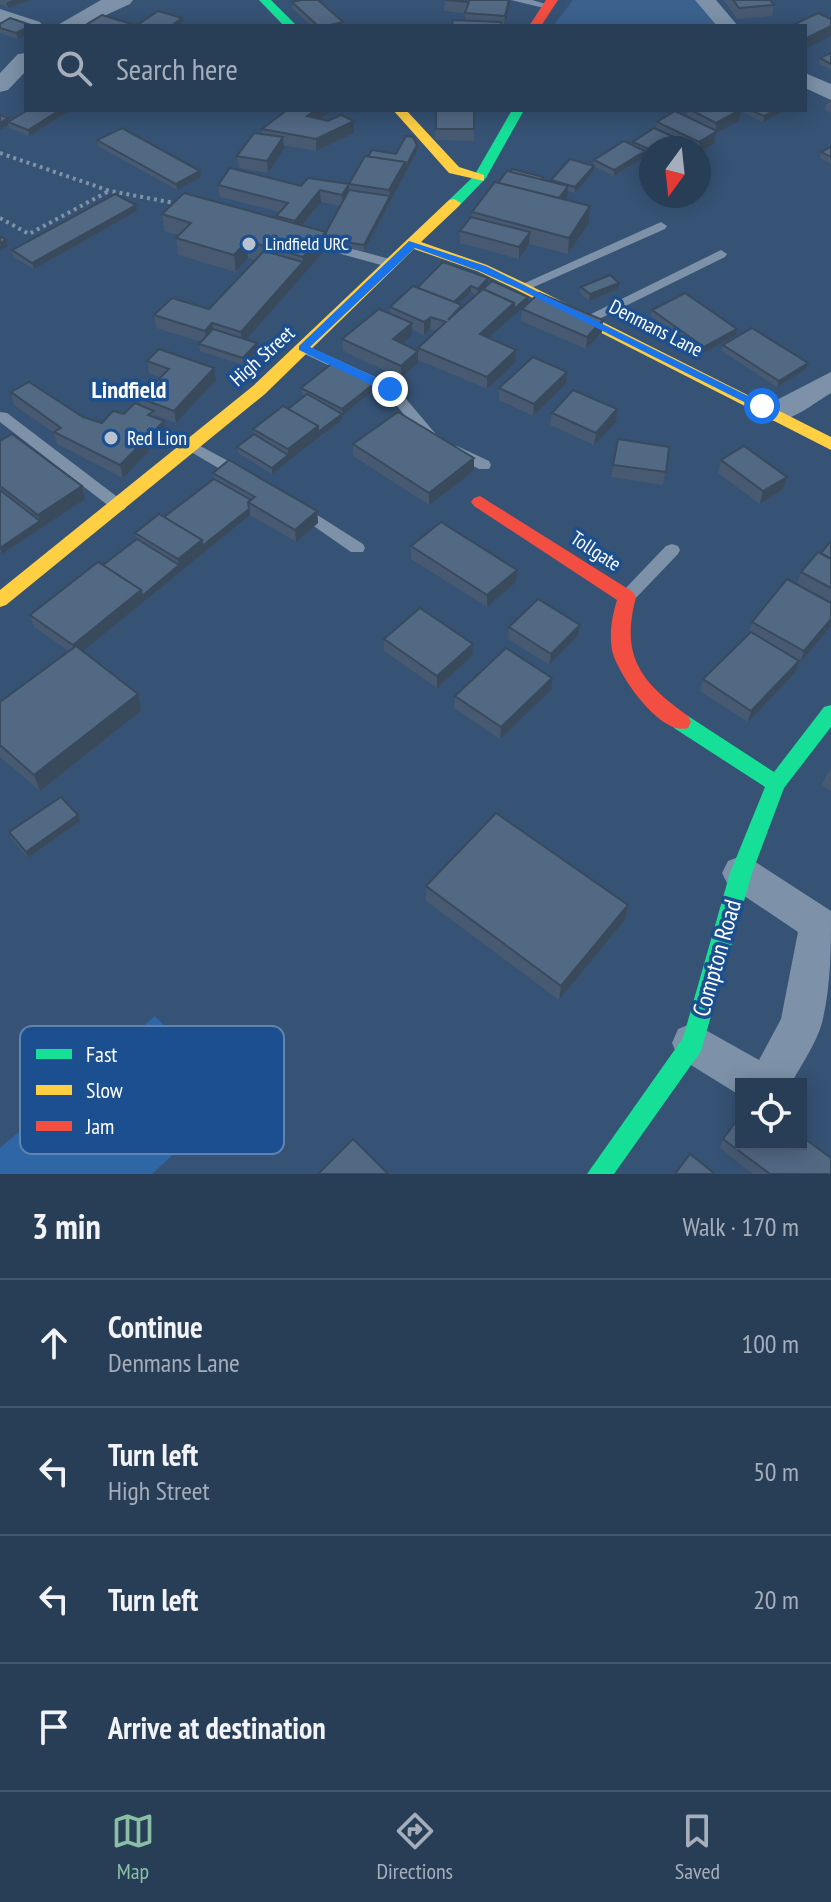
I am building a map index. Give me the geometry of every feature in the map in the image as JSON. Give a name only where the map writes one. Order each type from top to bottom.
[{"type":"street","points":[[70,24],[123,0]]},
{"type":"street","points":[[265,0],[289,24]]},
{"type":"street","points":[[705,0],[726,24]]},
{"type":"street","points":[[536,24],[550,3]]},
{"type":"street","points":[[0,15],[27,24]]},
{"type":"street","points":[[0,85],[24,61]]},
{"type":"street","points":[[807,81],[831,93]]},
{"type":"street","points":[[401,112],[454,170],[479,178]]},
{"type":"street","name":"High Street","points":[[0,600],[191,446],[303,348],[392,264],[479,178],[517,112]]},
{"type":"street","name":"Denmans Lane","points":[[413,244],[482,268],[522,287],[831,444]]},
{"type":"street","points":[[775,413],[831,381]]},
{"type":"street","name":"Tollgate","points":[[480,502],[627,597],[617,630],[632,679],[650,699],[776,784]]},
{"type":"street","name":"Compton Road","points":[[599,1174],[693,1043],[741,873],[776,784],[831,713]]},
{"type":"street","name":"Compton Road","points":[[741,873],[819,924],[801,1024],[771,1078]]},
{"type":"street","name":"Compton Road","points":[[693,1043],[750,1078]]},
{"type":"lane","points":[[516,0],[550,3]]},
{"type":"lane","points":[[522,287],[661,226]]},
{"type":"lane","points":[[290,235],[392,264]]},
{"type":"lane","points":[[588,319],[721,254]]},
{"type":"lane","points":[[303,348],[390,389],[425,434],[484,465]]},
{"type":"lane","points":[[2,416],[119,506]]},
{"type":"lane","points":[[191,446],[256,482]]},
{"type":"lane","points":[[281,497],[357,548]]},
{"type":"lane","points":[[627,597],[672,550]]},
{"type":"path","points":[[0,153],[110,191],[187,205]]},
{"type":"path","points":[[0,218],[29,234],[110,191]]},
{"type":"shaded area","points":[[573,0],[700,0],[716,24],[555,24]]},
{"type":"shaded area","points":[[155,1016],[165,1026],[143,1026]]},
{"type":"shaded area","points":[[20,1131],[20,1154],[174,1154],[152,1174],[0,1174],[0,1148]]},
{"type":"building","points":[[318,0],[343,22],[316,24],[292,2]]},
{"type":"building","points":[[445,0],[509,0],[505,16],[465,13],[469,2]]},
{"type":"building","points":[[733,0],[770,0],[774,5],[739,8]]},
{"type":"building","points":[[158,11],[182,18],[174,24],[139,24]]},
{"type":"building","points":[[818,13],[831,19],[831,26],[807,38],[807,24],[795,24]]},
{"type":"building","points":[[102,15],[131,24],[87,24]]},
{"type":"building","points":[[10,18],[28,24],[16,33],[0,28],[0,24]]},
{"type":"building","points":[[453,20],[501,22],[501,24],[452,24]]},
{"type":"building","points":[[831,53],[831,64],[820,58]]},
{"type":"building","points":[[25,112],[57,112],[28,130],[8,122]]},
{"type":"building","points":[[284,112],[313,112],[307,116],[328,121],[341,115],[354,121],[316,139],[262,129]]},
{"type":"building","points":[[436,112],[474,112],[474,129],[436,129]]},
{"type":"building","points":[[677,112],[717,131],[709,136],[686,136],[657,122]]},
{"type":"building","points":[[695,112],[736,112],[716,123]]},
{"type":"building","points":[[122,128],[200,171],[176,184],[97,140]]},
{"type":"building","points":[[654,128],[672,136],[642,136]]},
{"type":"building","points":[[254,133],[283,137],[267,161],[237,156]]},
{"type":"building","points":[[406,136],[413,137],[417,145],[405,168],[405,162],[368,157],[372,150],[396,154]]},
{"type":"building","points":[[624,141],[639,148],[639,155],[614,170],[594,160]]},
{"type":"building","points":[[831,147],[831,157],[821,152]]},
{"type":"building","points":[[365,156],[405,162],[389,190],[349,184]]},
{"type":"building","points":[[570,159],[594,166],[575,187],[551,180]]},
{"type":"building","points":[[230,168],[301,186],[308,178],[349,184],[342,195],[320,190],[295,221],[276,216],[288,203],[218,185]]},
{"type":"building","points":[[512,169],[543,177],[541,180],[510,172]]},
{"type":"building","points":[[507,171],[568,186],[559,198],[498,183]]},
{"type":"building","points":[[495,182],[590,206],[569,238],[472,212]]},
{"type":"building","points":[[349,190],[390,196],[364,245],[326,239],[326,232]]},
{"type":"building","points":[[184,193],[326,232],[303,257],[247,241],[234,255],[176,238],[191,223],[162,214]]},
{"type":"building","points":[[115,194],[136,205],[32,263],[12,250]]},
{"type":"building","points":[[471,217],[530,232],[519,247],[460,231]]},
{"type":"building","points":[[264,251],[303,262],[241,332],[212,323],[205,331],[154,315],[172,298],[209,309]]},
{"type":"building","points":[[443,262],[488,278],[478,289],[471,286],[454,302],[417,288]]},
{"type":"building","points":[[610,275],[619,283],[590,294],[581,287]]},
{"type":"building","points":[[492,281],[528,297],[514,309],[514,303],[483,289]]},
{"type":"building","points":[[413,286],[462,305],[448,320],[483,289],[514,303],[480,334],[516,350],[487,377],[418,348],[446,322],[431,317],[424,322],[390,307]]},
{"type":"building","points":[[539,293],[603,320],[587,337],[522,309]]},
{"type":"building","points":[[685,293],[737,329],[704,347],[652,310]]},
{"type":"building","points":[[379,309],[412,323],[393,339],[418,351],[401,366],[342,339]]},
{"type":"building","points":[[752,328],[808,363],[779,381],[723,345]]},
{"type":"building","points":[[213,329],[257,343],[243,358],[199,344]]},
{"type":"building","points":[[159,349],[214,368],[174,411],[140,398],[169,369],[147,361]]},
{"type":"building","points":[[533,357],[567,372],[534,404],[499,388]]},
{"type":"building","points":[[335,361],[376,382],[342,409],[301,388]]},
{"type":"building","name":"Red Lion","points":[[29,382],[83,417],[102,423],[113,411],[124,414],[135,403],[154,411],[148,415],[164,421],[120,465],[54,432],[61,428],[11,392]]},
{"type":"building","points":[[573,390],[617,409],[596,433],[552,413]]},
{"type":"building","points":[[307,394],[342,414],[318,432],[318,426],[288,409]]},
{"type":"building","points":[[283,406],[318,426],[288,449],[253,429]]},
{"type":"building","points":[[398,412],[474,458],[429,493],[353,444]]},
{"type":"building","points":[[12,434],[82,486],[38,515],[0,486],[0,441]]},
{"type":"building","points":[[254,434],[288,455],[272,468],[237,447]]},
{"type":"building","points":[[618,439],[669,447],[666,472],[613,465]]},
{"type":"building","points":[[744,446],[787,477],[763,491],[721,460]]},
{"type":"building","points":[[229,460],[317,511],[295,530],[248,502],[255,497],[213,473]]},
{"type":"building","points":[[214,479],[251,500],[248,502],[249,509],[202,546],[202,540],[164,517]]},
{"type":"building","points":[[0,490],[40,521],[0,548]]},
{"type":"building","points":[[159,514],[202,540],[178,559],[135,533]]},
{"type":"building","points":[[441,522],[517,570],[487,595],[411,546]]},
{"type":"building","points":[[137,539],[179,565],[142,596],[141,590],[103,565]]},
{"type":"building","points":[[831,541],[831,559],[821,553]]},
{"type":"building","points":[[818,552],[831,559],[831,588],[801,572]]},
{"type":"building","points":[[98,562],[141,590],[73,645],[30,615]]},
{"type":"building","points":[[787,579],[831,603],[831,619],[804,651],[752,622]]},
{"type":"building","points":[[538,599],[580,625],[551,654],[509,627]]},
{"type":"building","points":[[420,608],[473,644],[437,676],[384,639]]},
{"type":"building","points":[[751,632],[799,661],[751,711],[703,679]]},
{"type":"building","points":[[76,646],[138,694],[34,775],[0,745],[0,702]]},
{"type":"building","points":[[506,648],[552,678],[501,727],[455,696]]},
{"type":"building","points":[[61,797],[78,815],[26,852],[9,832]]},
{"type":"building","points":[[496,813],[628,905],[561,986],[426,886]]},
{"type":"building","points":[[735,1123],[735,1148],[723,1139]]},
{"type":"building","points":[[353,1139],[388,1174],[318,1174]]},
{"type":"building","points":[[807,1140],[831,1158],[831,1174],[770,1174],[738,1150],[807,1150]]},
{"type":"building","points":[[690,1154],[715,1174],[675,1174]]},
{"type":"traffic: fast","points":[[265,0],[289,24]]},
{"type":"traffic: fast","points":[[454,203],[479,178],[517,112]]},
{"type":"traffic: fast","points":[[599,1174],[693,1043],[741,873],[776,784],[831,713]]},
{"type":"traffic: fast","points":[[681,722],[776,784]]},
{"type":"traffic: slow","points":[[401,112],[454,170],[479,178]]},
{"type":"traffic: slow","points":[[0,600],[259,390],[454,203]]},
{"type":"traffic: slow","points":[[413,244],[482,268],[522,287],[831,444]]},
{"type":"traffic: jam","points":[[536,24],[552,0]]},
{"type":"traffic: jam","points":[[480,502],[627,597],[620,637],[628,670],[650,697],[681,722]]},
{"type":"place","name":"Lindfield URC","points":[[249,244]]},
{"type":"place","name":"Red Lion","points":[[111,438]]},
{"type":"district","name":"Lindfield","points":[[129,390]]},
{"type":"route","points":[[390,389],[303,348],[413,244],[482,268],[762,406]]}]
